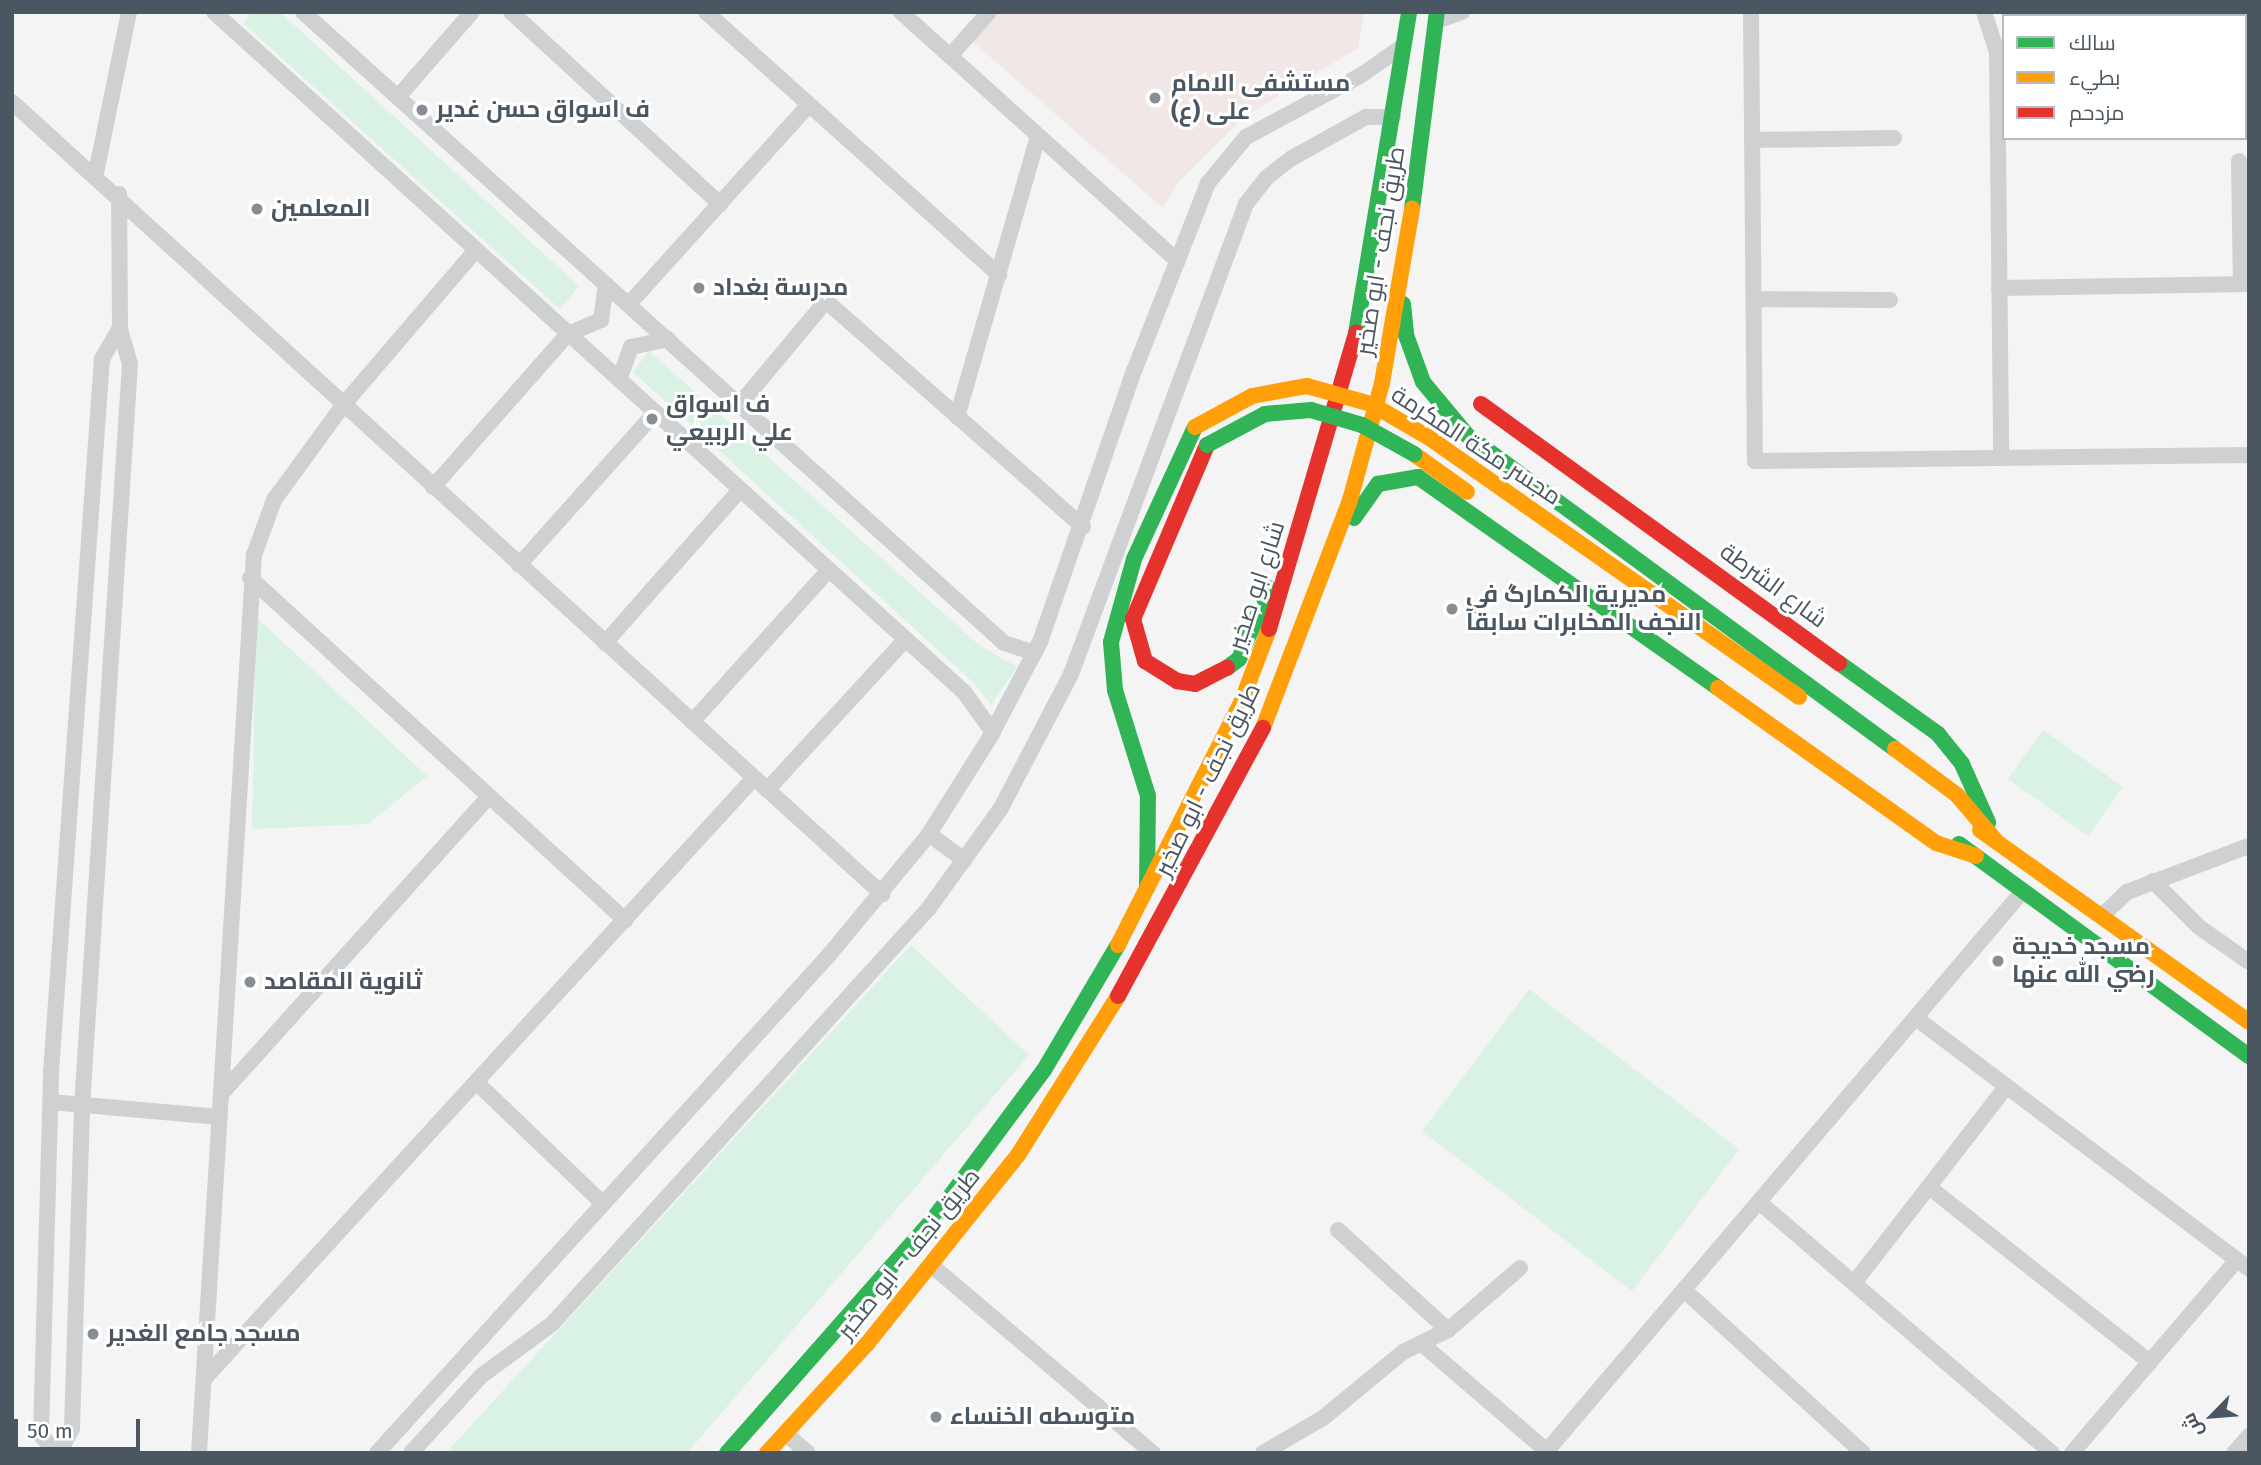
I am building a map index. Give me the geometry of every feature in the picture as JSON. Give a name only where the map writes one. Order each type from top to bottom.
[{"type":"main road","points":[[1405,44],[1409,12]]},
{"type":"main road","name":"طريق نجف - ابو صخير","points":[[767,1453],[867,1344],[1018,1155],[1137,966],[1230,798],[1322,577],[1370,429],[1403,247],[1437,17]]},
{"type":"main road","name":"شارع ابو صخير","points":[[1044,1070],[1142,904],[1241,703],[1303,521],[1364,299],[1405,44]]},
{"type":"main road","points":[[1403,247],[1410,347],[1423,382],[1450,419],[1506,467],[1957,795],[1996,841],[2249,1022]]},
{"type":"main road","name":"مجسر مكة المكرمة","points":[[1142,904],[1151,873],[1148,796],[1115,690],[1111,642],[1134,559],[1195,427],[1252,396],[1307,386],[1335,390],[1371,404],[1428,437],[1675,606],[1996,841]]},
{"type":"main road","name":"شارع الشرطة","points":[[1481,404],[1938,734],[1962,764],[1996,841]]},
{"type":"main road","name":"مجسر مكة المكرمة","points":[[1303,521],[1278,564],[1239,659],[1195,684],[1157,672],[1134,638],[1133,620],[1207,445],[1224,432],[1279,411],[1311,410],[1370,429],[1414,454],[2023,891]]},
{"type":"main road","points":[[1322,577],[1378,484],[1418,477],[1936,843],[1976,856]]},
{"type":"main road","points":[[2023,891],[2249,1056]]},
{"type":"main road","name":"طريق نجف - ابو صخير","points":[[727,1453],[885,1274],[990,1147],[1044,1070]]},
{"type":"main road","points":[[885,1274],[893,1289],[909,1294]]},
{"type":"main road","points":[[841,1321],[859,1327],[867,1344]]},
{"type":"street","points":[[96,173],[129,12]]},
{"type":"street","points":[[214,12],[906,639],[975,705],[993,732],[929,834],[883,894],[377,1453]]},
{"type":"street","points":[[229,25],[240,12]]},
{"type":"street","points":[[303,12],[1004,643],[1034,653],[1040,642]]},
{"type":"street","points":[[398,97],[472,12]]},
{"type":"street","points":[[511,12],[720,204]]},
{"type":"street","points":[[706,12],[999,275]]},
{"type":"street","points":[[901,12],[1178,261]]},
{"type":"street","points":[[950,56],[989,12]]},
{"type":"street","points":[[1437,17],[1462,12]]},
{"type":"street","points":[[1751,12],[1755,461],[2249,455]]},
{"type":"street","points":[[1984,12],[1997,52],[2001,458]]},
{"type":"street","points":[[1997,52],[2002,40]]},
{"type":"street","points":[[990,737],[1040,642],[1208,183],[1231,151],[1263,125],[1360,76],[1405,44]]},
{"type":"street","points":[[12,102],[96,173],[433,487],[883,894]]},
{"type":"street","points":[[629,304],[809,105]]},
{"type":"street","points":[[411,1453],[481,1376],[552,1324],[929,908],[1019,777],[1071,674],[1246,204],[1292,158],[1366,117],[1393,117]]},
{"type":"street","points":[[957,417],[1038,136]]},
{"type":"street","points":[[1753,140],[1894,138]]},
{"type":"street","points":[[2000,288],[2245,284],[2239,161]]},
{"type":"street","points":[[119,194],[120,328],[130,364],[103,741],[82,1107],[72,1429],[58,1453],[41,1435],[51,1102],[73,739],[103,359],[120,328]]},
{"type":"street","points":[[199,1453],[250,579],[274,499],[344,404],[476,250]]},
{"type":"street","points":[[433,487],[568,334],[601,320],[606,284]]},
{"type":"street","points":[[1754,299],[1890,300]]},
{"type":"street","points":[[740,404],[826,301],[1083,527]]},
{"type":"street","points":[[619,380],[631,347],[668,339]]},
{"type":"street","points":[[519,565],[655,413]]},
{"type":"street","points":[[605,643],[740,490]]},
{"type":"street","points":[[692,722],[829,570]]},
{"type":"street","points":[[250,579],[625,920]]},
{"type":"street","points":[[204,1379],[625,920],[906,639]]},
{"type":"street","points":[[73,739],[103,741]]},
{"type":"street","points":[[222,1093],[489,796]]},
{"type":"street","points":[[929,834],[964,860]]},
{"type":"street","points":[[2102,916],[2121,895],[2249,846]]},
{"type":"street","points":[[2153,881],[2199,927],[2249,962]]},
{"type":"street","points":[[1422,1344],[1547,1452],[2023,891]]},
{"type":"street","points":[[1916,1018],[2243,1264],[2150,1362],[2072,1453]]},
{"type":"street","points":[[476,1082],[603,1204]]},
{"type":"street","points":[[1854,1283],[2007,1086]]},
{"type":"street","points":[[51,1102],[82,1107],[219,1117]]},
{"type":"street","points":[[1929,1187],[2150,1362]]},
{"type":"street","points":[[1759,1202],[2050,1452]]},
{"type":"street","points":[[1338,1230],[1448,1330]]},
{"type":"street","points":[[931,1265],[1153,1453]]},
{"type":"street","points":[[1263,1453],[1323,1418],[1393,1359],[1448,1330],[1520,1268]]},
{"type":"street","points":[[1684,1290],[1863,1453]]},
{"type":"street","points":[[463,1359],[481,1376]]},
{"type":"street","points":[[785,1433],[808,1453]]},
{"type":"street","points":[[2234,1453],[2249,1436]]},
{"type":"shaded area","name":"مستشفی الامام علی (ع)","points":[[996,12],[1364,12],[1358,48],[1244,117],[1178,183],[1163,208],[971,40]]},
{"type":"green space","points":[[251,12],[280,12],[579,286],[560,309],[243,23]]},
{"type":"green space","points":[[649,351],[979,645],[1017,667],[991,705],[974,683],[633,372]]},
{"type":"green space","points":[[256,617],[427,776],[368,824],[252,829]]},
{"type":"green space","points":[[2043,730],[2123,787],[2088,836],[2008,779]]},
{"type":"green space","points":[[911,945],[1029,1055],[687,1453],[446,1453]]},
{"type":"green space","points":[[1529,989],[1739,1149],[1632,1291],[1422,1131]]},
{"type":"traffic: fast","points":[[1356,333],[1409,12]]},
{"type":"traffic: fast","points":[[1412,209],[1437,12]]},
{"type":"traffic: fast","points":[[1403,304],[1406,335],[1423,382],[1468,436],[1895,749]]},
{"type":"traffic: fast","points":[[1207,445],[1265,414],[1311,410],[1362,425],[1414,454]]},
{"type":"traffic: fast","points":[[1147,888],[1148,796],[1115,690],[1111,642],[1134,559],[1195,427]]},
{"type":"traffic: fast","points":[[1354,518],[1378,484],[1418,477],[1718,688]]},
{"type":"traffic: fast","points":[[1227,668],[1239,659],[1269,588]]},
{"type":"traffic: fast","points":[[1839,663],[1938,734],[1962,764],[1988,822]]},
{"type":"traffic: fast","points":[[1959,844],[2249,1056]]},
{"type":"traffic: fast","points":[[727,1453],[931,1222],[1044,1070],[1118,945]]},
{"type":"traffic: slow","points":[[1263,728],[1350,500],[1382,383],[1412,209]]},
{"type":"traffic: slow","points":[[1195,427],[1252,396],[1307,386],[1371,404],[1428,437]]},
{"type":"traffic: slow","points":[[1428,437],[1799,697]]},
{"type":"traffic: slow","points":[[1414,454],[1467,492]]},
{"type":"traffic: slow","points":[[1118,945],[1241,703],[1269,629]]},
{"type":"traffic: slow","points":[[1718,688],[1936,843],[1976,856]]},
{"type":"traffic: slow","points":[[1895,749],[1957,795],[1996,841]]},
{"type":"traffic: slow","points":[[1980,830],[2249,1022]]},
{"type":"traffic: slow","points":[[767,1453],[867,1344],[1018,1155],[1118,996]]},
{"type":"traffic: jam","points":[[1269,629],[1356,333]]},
{"type":"traffic: jam","points":[[1481,404],[1839,663]]},
{"type":"traffic: jam","points":[[1207,445],[1133,619],[1145,661],[1177,681],[1195,684],[1227,668]]},
{"type":"traffic: jam","points":[[1118,996],[1263,728]]},
{"type":"place","name":"مستشفی الامام علی (ع)","points":[[1155,98]]},
{"type":"place","name":"ف اسواق حسن غدير","points":[[422,110]]},
{"type":"place","name":"المعلمين","points":[[257,209]]},
{"type":"place","name":"مدرسة بغداد","points":[[699,288]]},
{"type":"place","name":"ف اسواق علي الربيعي","points":[[652,419]]},
{"type":"place","name":"مديرية الكمارگ في النجف المخابرات سابقآ","points":[[1452,609]]},
{"type":"place","name":"مسجد خديجة رضي الله عنها","points":[[1998,961]]},
{"type":"place","name":"ثانوية المقاصد","points":[[250,982]]},
{"type":"place","name":"مسجد جامع الغدير","points":[[93,1334]]},
{"type":"place","name":"متوسطه الخنساء","points":[[936,1417]]}]
